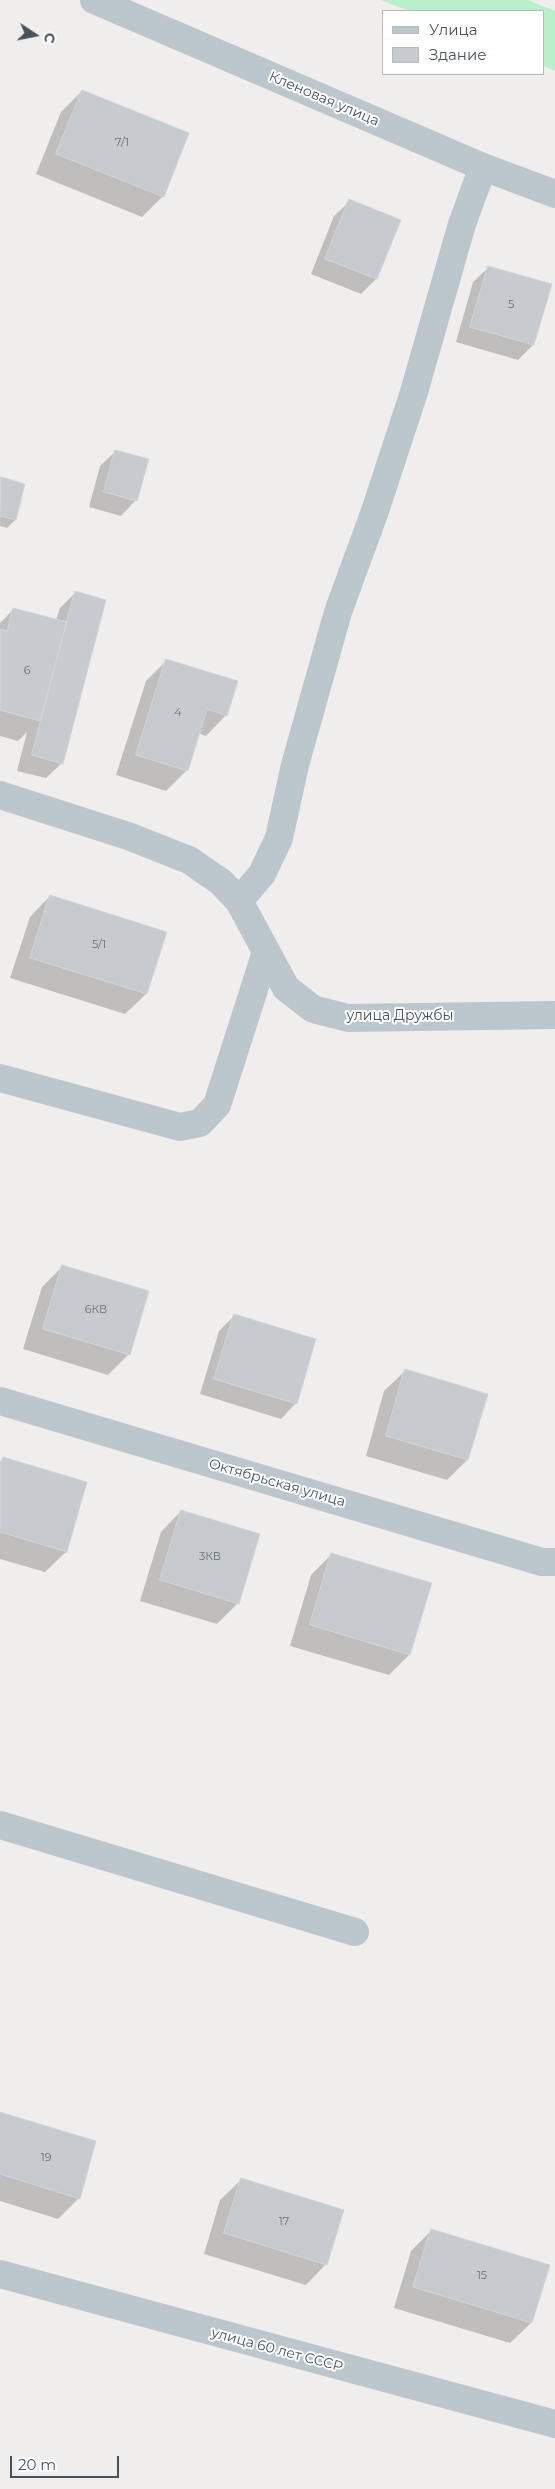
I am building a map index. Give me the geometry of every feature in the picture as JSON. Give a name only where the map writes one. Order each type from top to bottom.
[{"type":"street","name":"Кленовая улица","points":[[94,0],[483,167],[555,194]]},
{"type":"street","points":[[239,901],[262,874],[279,838],[295,766],[338,612],[375,511],[414,392],[462,224],[483,167]]},
{"type":"street","name":"улица Дружбы","points":[[0,795],[128,836],[189,860],[221,882],[239,901],[286,988],[313,1009],[348,1018],[555,1015]]},
{"type":"street","points":[[0,1078],[180,1127],[200,1122],[217,1105],[266,952]]},
{"type":"street","name":"Октябрьская улица","points":[[0,1401],[542,1562],[555,1562]]},
{"type":"street","points":[[0,1825],[355,1932]]},
{"type":"street","name":"улица 60 лет СССР","points":[[0,2274],[555,2424]]},
{"type":"green space","points":[[381,0],[528,0],[555,11],[555,71],[545,66],[545,10],[406,10]]},
{"type":"building","points":[[82,90],[189,133],[164,197],[56,154]]},
{"type":"building","points":[[349,199],[401,220],[377,279],[325,259]]},
{"type":"building","points":[[488,266],[552,284],[534,345],[470,327]]},
{"type":"building","points":[[115,450],[149,459],[137,501],[104,492]]},
{"type":"building","points":[[1,477],[25,484],[16,520],[0,516]]},
{"type":"building","points":[[75,591],[106,600],[63,764],[32,755]]},
{"type":"building","points":[[13,608],[67,622],[40,721],[0,710],[0,629],[7,631]]},
{"type":"building","points":[[166,659],[238,681],[227,716],[207,709],[188,771],[136,755]]},
{"type":"building","points":[[50,895],[167,932],[147,994],[30,958]]},
{"type":"building","points":[[62,1265],[149,1291],[130,1355],[43,1329]]},
{"type":"building","points":[[234,1314],[316,1339],[297,1404],[214,1379]]},
{"type":"building","points":[[405,1369],[488,1394],[468,1460],[386,1436]]},
{"type":"building","points":[[3,1457],[87,1482],[67,1552],[0,1532],[0,1467]]},
{"type":"building","points":[[181,1510],[260,1534],[239,1604],[160,1580]]},
{"type":"building","points":[[331,1553],[432,1583],[410,1655],[310,1625]]},
{"type":"building","points":[[0,2112],[96,2141],[80,2199],[0,2174]]},
{"type":"building","points":[[241,2178],[344,2210],[327,2265],[224,2233]]},
{"type":"building","points":[[431,2229],[550,2265],[532,2323],[413,2287]]}]
